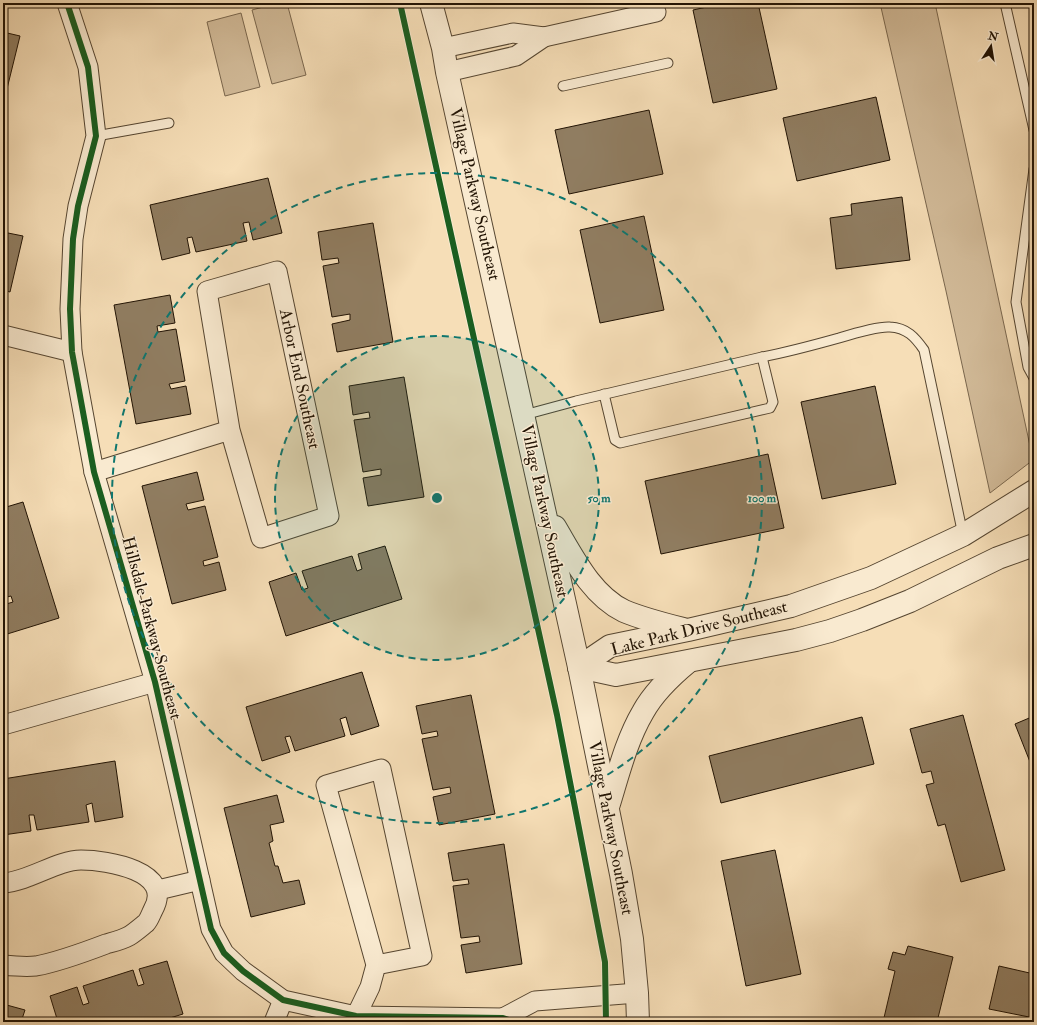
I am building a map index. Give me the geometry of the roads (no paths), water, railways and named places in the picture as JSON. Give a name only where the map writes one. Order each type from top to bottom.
[{"type":"street","name":"Hillsdale Parkway Southeast","points":[[67,3],[88,67],[96,136],[78,206],[74,239],[70,309],[72,352],[94,472],[155,682],[211,929],[224,953],[243,971],[283,1000],[356,1016],[509,1020],[535,1001],[637,993]]},
{"type":"street","name":"Village Parkway Southeast","points":[[431,3],[443,48],[447,72],[546,512],[579,667],[621,874],[632,939],[638,1022]]},
{"type":"street","points":[[443,48],[513,33],[544,37],[656,12]]},
{"type":"street","points":[[447,72],[516,56],[544,37]]},
{"type":"street","name":"Arbor End Southeast","points":[[277,271],[329,516],[261,538],[230,430],[207,291],[277,271]]},
{"type":"street","points":[[3,335],[72,352]]},
{"type":"street","points":[[94,472],[230,430]]},
{"type":"street","name":"Lake Park Drive Southeast","points":[[579,667],[610,646],[688,630],[791,606],[871,578],[963,535],[1034,491]]},
{"type":"street","points":[[546,512],[585,576],[604,597],[623,610],[643,618],[688,630]]},
{"type":"street","name":"Lake Park Drive Southeast","points":[[579,667],[616,675],[796,640],[862,620],[910,601],[998,558],[1034,545]]},
{"type":"street","points":[[607,810],[628,747],[643,712],[658,690],[673,674],[689,661]]},
{"type":"street","points":[[3,725],[155,682]]},
{"type":"street","points":[[356,1016],[370,986],[376,965],[326,785],[381,769],[422,956],[376,965]]},
{"type":"street","points":[[3,883],[25,878],[65,863],[81,860],[120,865],[134,869],[149,879],[158,890],[156,906],[146,922],[128,936],[82,953],[36,966],[3,965]]},
{"type":"street","points":[[158,890],[200,880]]},
{"type":"street","points":[[274,1022],[283,1000]]},
{"type":"lane","points":[[1005,3],[1034,130]]},
{"type":"lane","points":[[563,86],[668,62]]},
{"type":"lane","points":[[96,136],[169,123]]},
{"type":"lane","points":[[1034,169],[1016,302],[1028,367],[1034,378]]},
{"type":"lane","points":[[524,415],[604,394],[793,351],[861,332],[890,326],[904,330],[915,337],[924,350],[963,535]]},
{"type":"lane","points":[[604,394],[615,440],[620,443],[762,410],[770,408],[773,402],[762,357]]}]
